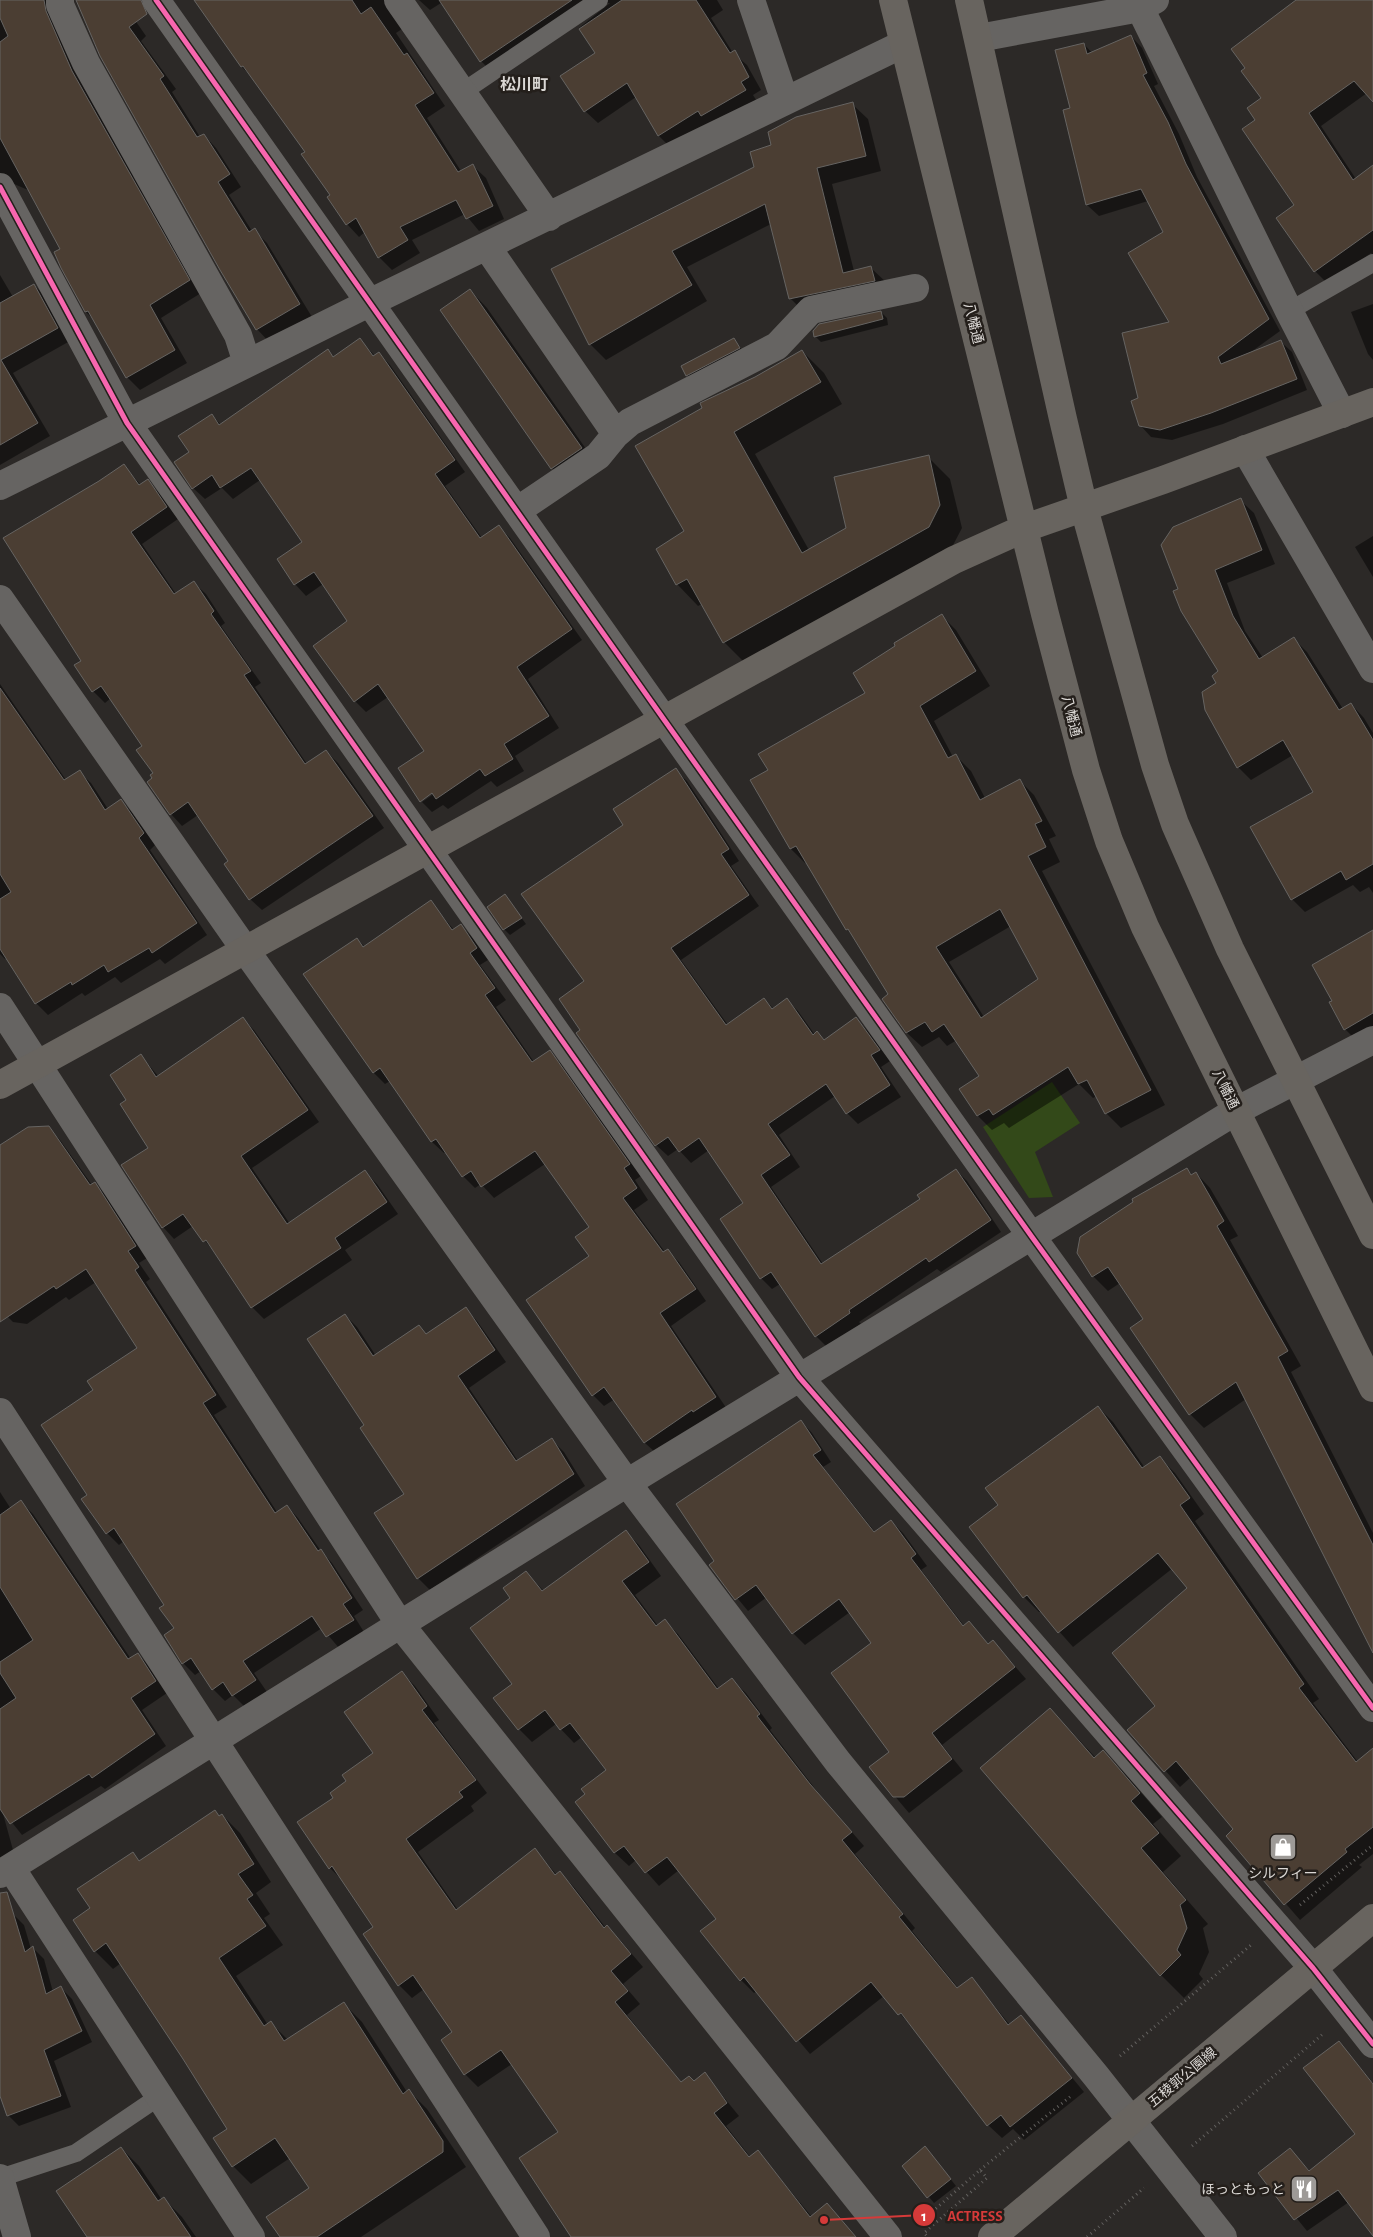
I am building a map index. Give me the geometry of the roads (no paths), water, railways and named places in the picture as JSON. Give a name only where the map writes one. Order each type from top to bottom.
[{"type":"street","points":[[60,0],[60,5],[86,63],[238,335],[247,364]]},
{"type":"street","points":[[156,0],[1032,1237],[1373,1708]]},
{"type":"street","points":[[398,0],[461,94],[549,217]]},
{"type":"street","points":[[751,0],[786,101]]},
{"type":"street","name":"八幡通","points":[[893,0],[1086,770],[1109,840],[1145,927],[1373,1388]]},
{"type":"street","points":[[969,0],[1084,508],[1155,766],[1175,824],[1230,949],[1373,1235]]},
{"type":"street","points":[[979,38],[1148,4],[1289,311],[1342,414]]},
{"type":"street","points":[[0,486],[371,302],[904,44]]},
{"type":"street","points":[[0,186],[127,423],[798,1377],[1313,1968],[1373,2044]]},
{"type":"street","points":[[487,247],[616,434]]},
{"type":"street","points":[[518,510],[598,456],[616,434],[630,422],[777,346],[802,317],[811,310],[915,288]]},
{"type":"street","points":[[0,1085],[665,721],[954,560],[1025,528],[1163,480],[1373,402]]},
{"type":"street","points":[[1244,449],[1373,669]]},
{"type":"street","points":[[0,599],[246,951],[627,1483],[838,1762],[1096,2076],[1129,2121],[1223,2237]]},
{"type":"street","points":[[0,1007],[399,1623],[899,2234]]},
{"type":"street","points":[[251,2237],[160,2096],[6,1871],[399,1623],[798,1377],[1032,1237],[1236,1111],[1373,1040]]},
{"type":"street","points":[[0,1412],[536,2237]]},
{"type":"street","name":"五稜郭公園線","points":[[992,2237],[1373,1918]]},
{"type":"street","points":[[0,2178],[17,2237]]},
{"type":"lane","points":[[461,94],[599,0]]},
{"type":"lane","points":[[1289,311],[1373,263]]},
{"type":"lane","points":[[0,2178],[76,2152],[160,2096]]},
{"type":"place","name":"シルフィー","points":[[1283,1847]]},
{"type":"place","name":"ほっともっと","points":[[1304,2189]]},
{"type":"place","name":"ACTRESS","points":[[824,2220]]},
{"type":"district","name":"松川町","points":[[524,84]]}]
